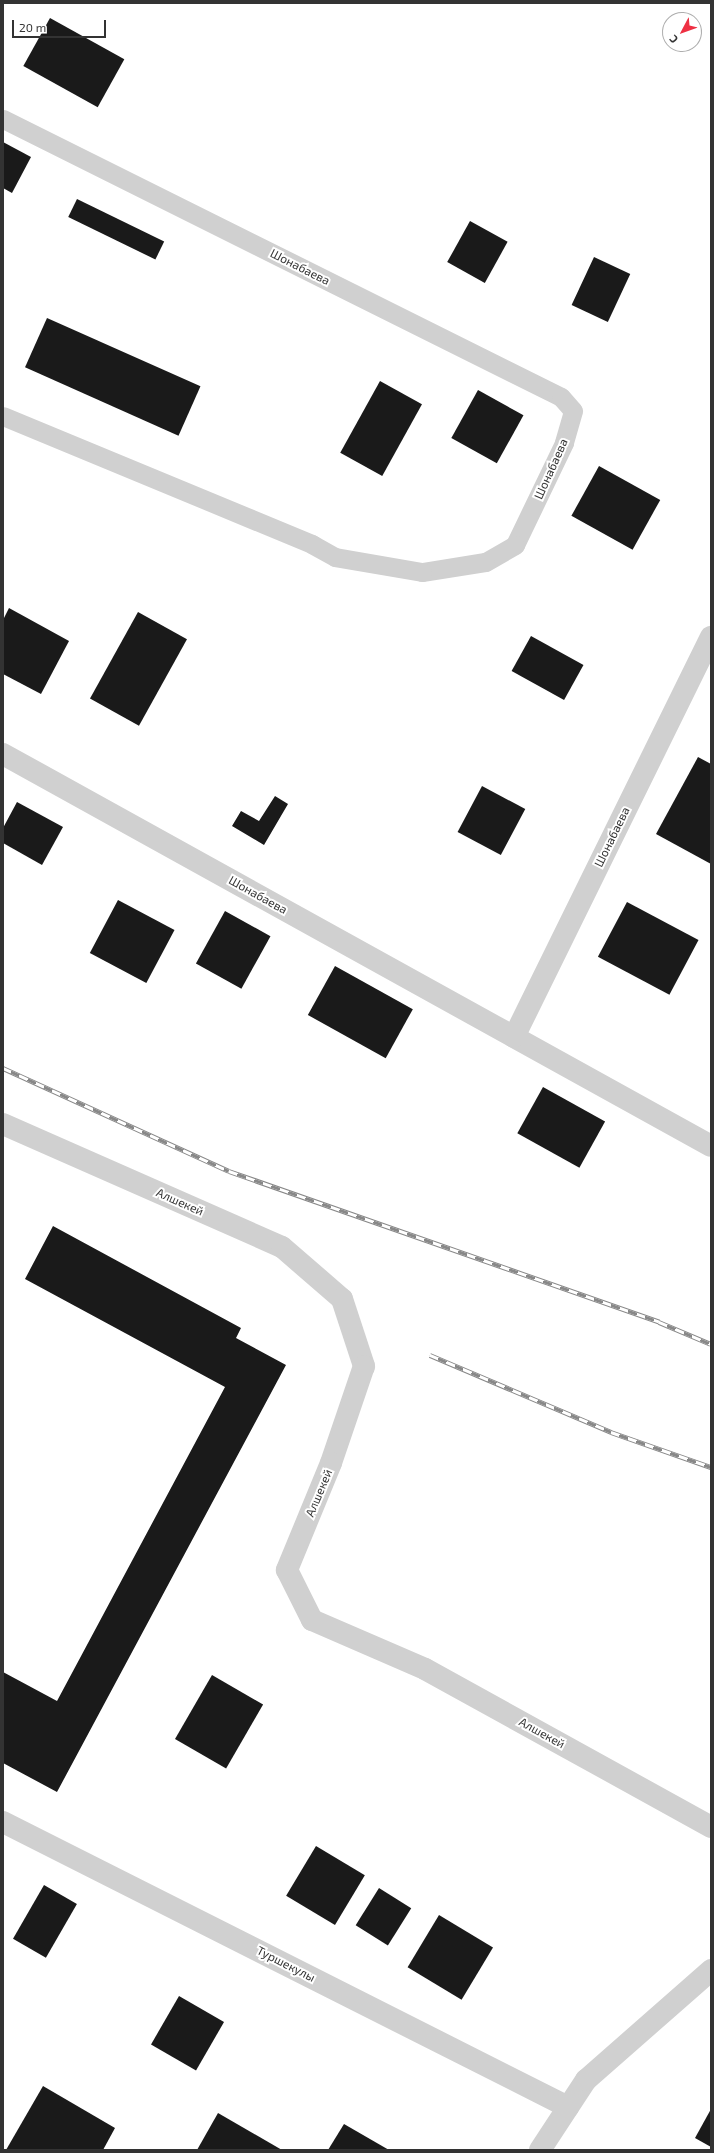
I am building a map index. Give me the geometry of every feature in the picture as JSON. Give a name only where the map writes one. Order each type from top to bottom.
[{"type":"street","name":"Шонабаева","points":[[514,1037],[711,637]]},
{"type":"street","name":"Шонабаева","points":[[3,754],[711,1146]]},
{"type":"street","name":"Алшекей","points":[[3,1124],[282,1247],[342,1299],[364,1366],[332,1463],[287,1570],[312,1620],[425,1669],[711,1827]]},
{"type":"street","name":"Туршекулы","points":[[3,1822],[568,2107]]},
{"type":"street","points":[[540,2150],[586,2080],[711,1970]]},
{"type":"lane","name":"Шонабаева","points":[[3,119],[561,397],[573,411],[564,444],[515,545],[485,562],[422,572],[335,557],[312,544],[3,416]]},
{"type":"building","points":[[50,18],[124,59],[98,107],[23,66]]},
{"type":"building","points":[[3,142],[31,157],[12,193],[3,188]]},
{"type":"building","points":[[77,199],[164,242],[155,259],[68,217]]},
{"type":"building","points":[[470,221],[508,242],[485,283],[447,262]]},
{"type":"building","points":[[594,257],[630,274],[608,322],[572,305]]},
{"type":"building","points":[[47,318],[200,386],[179,436],[25,367]]},
{"type":"building","points":[[380,381],[422,404],[382,476],[340,453]]},
{"type":"building","points":[[478,390],[523,415],[497,463],[451,438]]},
{"type":"building","points":[[599,466],[660,500],[633,550],[571,516]]},
{"type":"building","points":[[9,608],[69,641],[41,694],[3,674],[3,620]]},
{"type":"building","points":[[138,612],[187,639],[139,726],[90,699]]},
{"type":"building","points":[[531,636],[583,665],[564,700],[512,671]]},
{"type":"building","points":[[698,757],[711,764],[711,864],[656,834]]},
{"type":"building","points":[[482,786],[525,809],[501,855],[458,832]]},
{"type":"building","points":[[275,796],[288,804],[264,845],[232,826],[241,811],[259,821]]},
{"type":"building","points":[[17,802],[63,827],[42,865],[3,843],[3,828]]},
{"type":"building","points":[[118,900],[175,930],[146,983],[90,953]]},
{"type":"building","points":[[627,902],[699,940],[669,995],[598,957]]},
{"type":"building","points":[[225,911],[270,936],[241,989],[196,963]]},
{"type":"building","points":[[335,966],[413,1009],[386,1058],[308,1015]]},
{"type":"building","points":[[543,1087],[605,1121],[579,1168],[517,1133]]},
{"type":"building","points":[[53,1226],[241,1328],[236,1338],[286,1365],[57,1792],[3,1763],[3,1672],[57,1701],[225,1387],[25,1279]]},
{"type":"building","points":[[212,1675],[263,1704],[226,1769],[175,1739]]},
{"type":"building","points":[[316,1846],[365,1875],[335,1925],[286,1896]]},
{"type":"building","points":[[44,1885],[77,1904],[46,1958],[13,1939]]},
{"type":"building","points":[[379,1888],[411,1908],[388,1945],[356,1925]]},
{"type":"building","points":[[439,1915],[493,1947],[462,2000],[408,1967]]},
{"type":"building","points":[[179,1996],[224,2022],[196,2070],[151,2044]]},
{"type":"building","points":[[43,2086],[115,2128],[103,2150],[6,2150]]},
{"type":"building","points":[[711,2109],[711,2147],[695,2138]]},
{"type":"building","points":[[218,2113],[282,2150],[197,2150]]},
{"type":"building","points":[[344,2124],[389,2150],[328,2150]]},
{"type":"railway","points":[[3,1068],[229,1171],[659,1322],[711,1344]]},
{"type":"railway","points":[[430,1355],[611,1432],[711,1467]]}]
